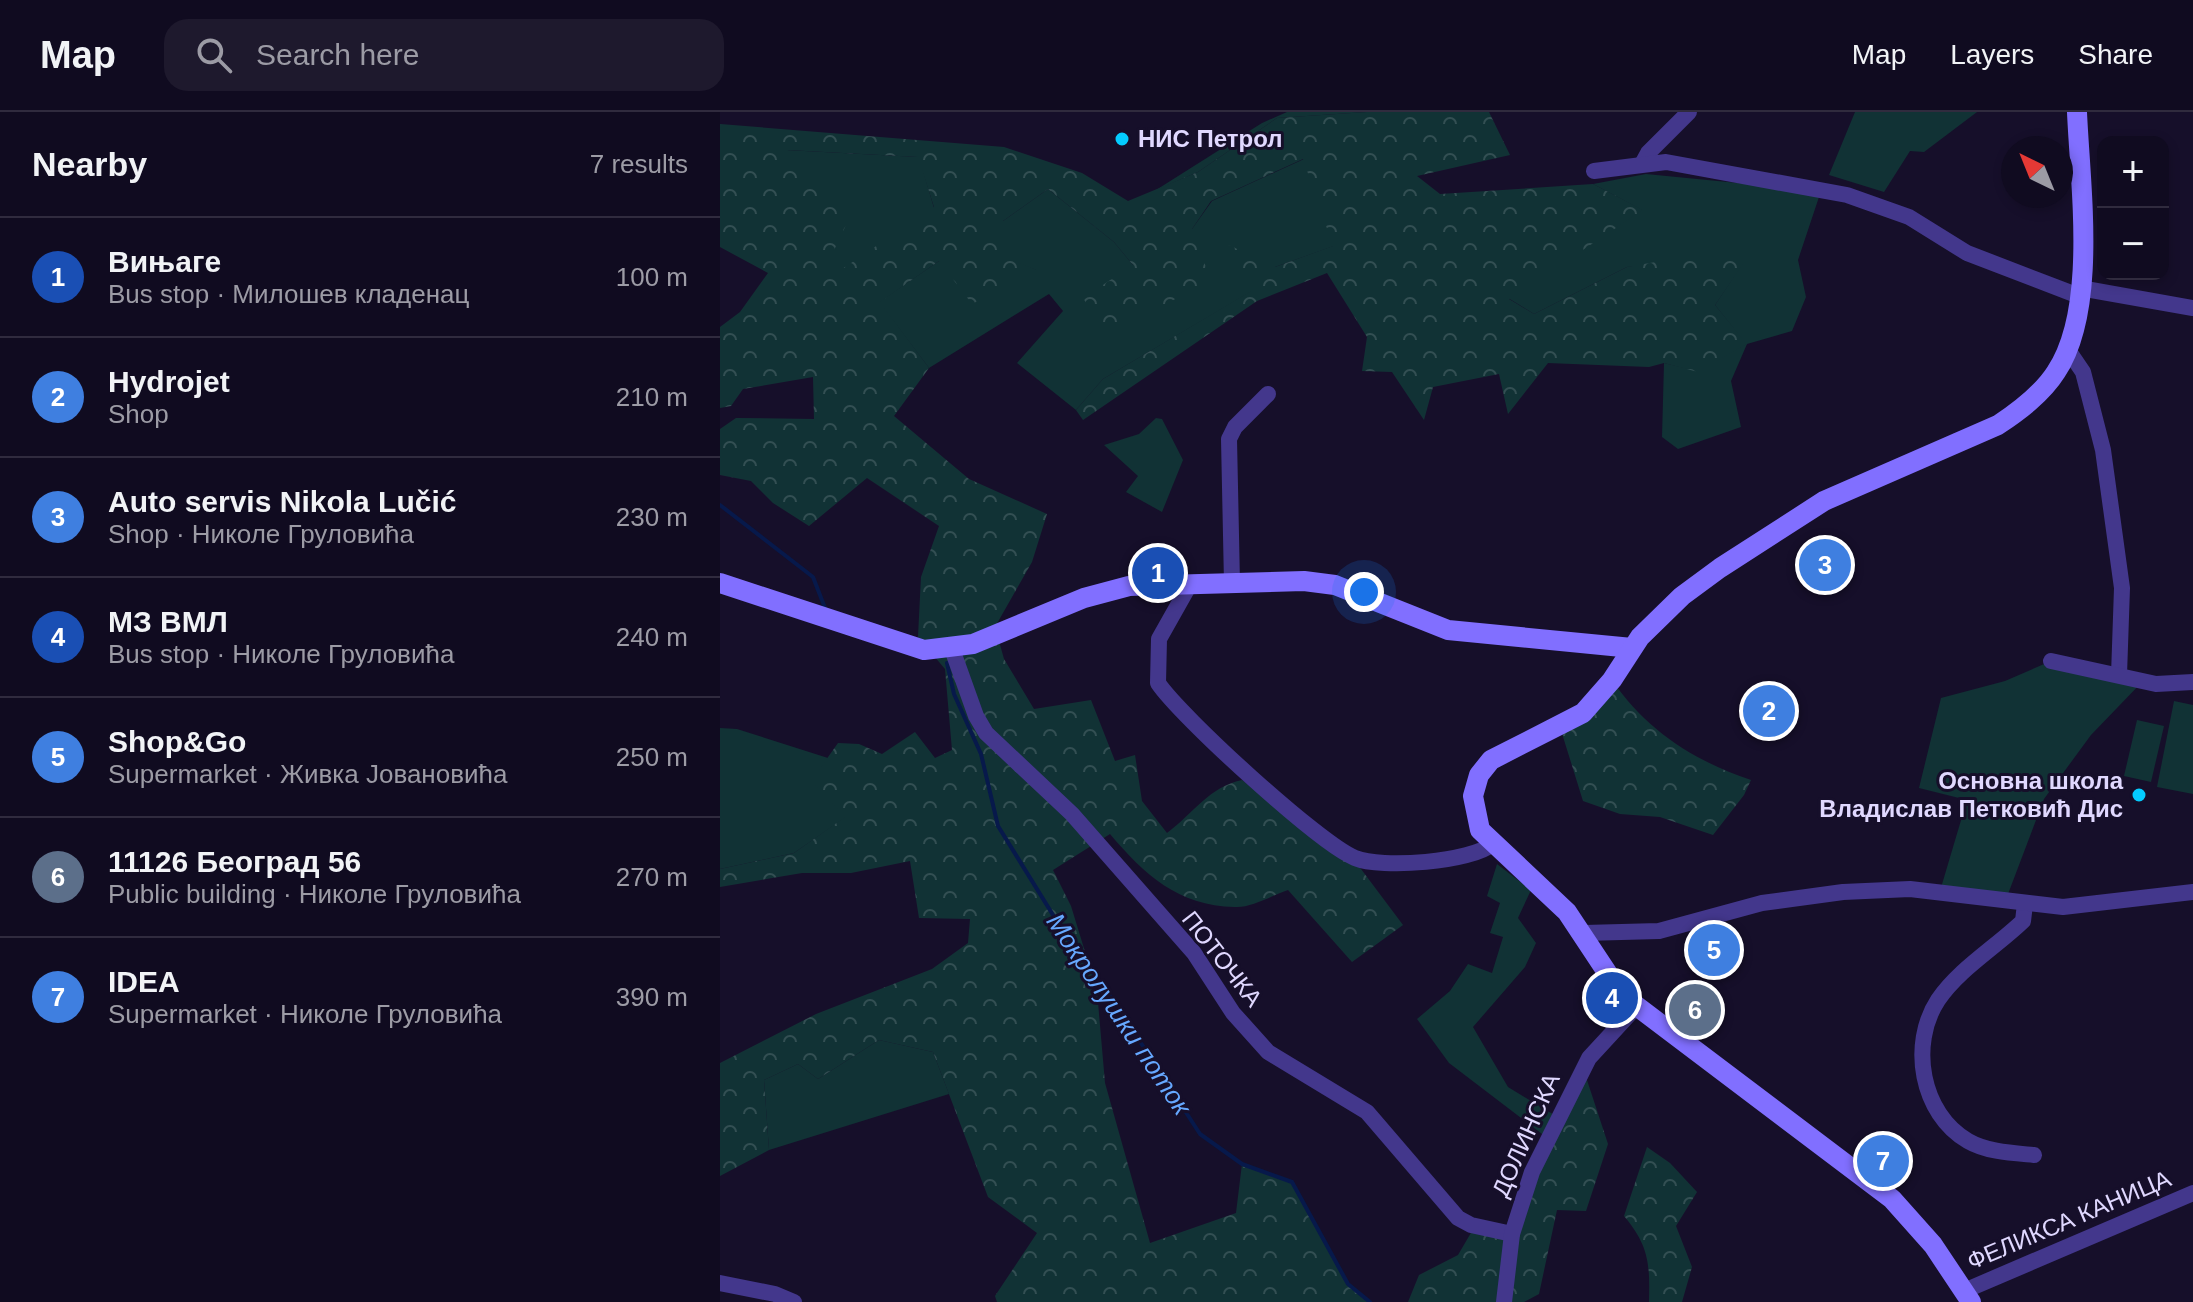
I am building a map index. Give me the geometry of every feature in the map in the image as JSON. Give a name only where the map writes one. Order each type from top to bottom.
[{"type":"street","points":[[1642,164],[1689,112]]},
{"type":"street","points":[[1968,1297],[1933,1245],[1892,1199],[1636,1007],[1610,981],[1584,933],[1550,893],[1492,844],[1478,827],[1474,791],[1481,771],[1503,752],[1560,727],[1583,713],[1612,680],[1632,648],[1694,586],[1803,513],[1858,485],[1987,431],[2011,417],[2051,379],[2068,350],[2079,292],[2077,112]]},
{"type":"street","points":[[1594,171],[1642,164],[1697,165],[1870,202],[1909,217],[1967,253],[2079,292],[2193,308]]},
{"type":"street","points":[[2068,350],[2083,372],[2103,450],[2122,588],[2119,675]]},
{"type":"street","points":[[1232,583],[1229,439],[1235,427],[1268,394]]},
{"type":"street","points":[[720,583],[912,648],[952,649],[1099,592],[1129,586],[1323,583],[1448,630],[1632,648]]},
{"type":"street","points":[[1190,584],[1159,639],[1158,683],[1181,710],[1320,834],[1356,858],[1384,864],[1478,853],[1492,844]]},
{"type":"street","name":"ПОТОЧКА","points":[[952,649],[976,716],[986,733],[1072,814],[1194,953],[1233,1013],[1263,1047],[1323,1089],[1367,1112],[1458,1218],[1471,1225],[1512,1234]]},
{"type":"street","points":[[2051,661],[2156,684],[2193,682]]},
{"type":"street","points":[[1584,933],[1659,931],[1762,903],[1843,892],[1910,889],[2024,912],[2193,892]]},
{"type":"street","points":[[2024,912],[1940,997],[1928,1019],[1921,1057],[1930,1095],[1954,1131],[1979,1146],[2034,1155]]},
{"type":"street","name":"ДОЛИНСКА","points":[[1504,1302],[1512,1234],[1524,1191],[1580,1073],[1600,1045],[1636,1007]]},
{"type":"street","name":"ФЕЛИКСА КАНИЦА","points":[[1968,1297],[2193,1193]]},
{"type":"street","points":[[720,1283],[775,1294],[794,1302]]},
{"type":"green space","points":[[1287,112],[1367,112],[1277,118],[1198,172],[1156,190],[1262,123]]},
{"type":"green space","points":[[1367,112],[1489,112],[1510,155],[1417,176],[1440,194],[1593,184],[1643,210],[1509,299],[1534,314],[1627,267],[1701,254],[1748,257],[1715,305],[1747,344],[1698,372],[1664,363],[1649,367],[1548,363],[1508,414],[1499,374],[1433,387],[1424,420],[1392,372],[1362,371],[1367,337],[1327,273],[1257,301],[1083,420],[1076,410],[1103,379],[1251,291],[1219,265],[1229,245],[1275,267],[1333,246],[1303,159],[1211,201],[1192,229],[1211,281],[1106,334],[1083,298],[1133,265],[1114,242],[1048,189],[1003,221],[1003,256],[1037,270],[972,304],[939,261],[880,302],[929,368],[894,416],[969,479],[1047,514],[1032,562],[995,627],[1004,659],[1034,709],[1091,700],[1115,761],[1135,755],[1142,801],[1167,833],[1211,794],[1242,780],[1361,869],[1403,925],[1352,962],[1288,890],[1241,907],[1196,901],[1149,874],[1110,834],[1053,870],[1071,906],[1097,991],[1105,1083],[1150,1243],[1236,1213],[1242,1164],[1292,1182],[1348,1284],[1370,1302],[997,1302],[995,1296],[1037,1233],[988,1197],[933,1052],[879,1040],[818,1079],[798,1064],[764,1080],[769,1150],[720,1176],[720,1063],[816,1014],[932,969],[968,943],[970,919],[919,918],[910,861],[851,873],[802,873],[720,887],[720,869],[794,853],[845,817],[811,781],[838,743],[859,744],[882,754],[915,732],[935,758],[952,750],[945,669],[918,637],[921,577],[939,526],[867,478],[809,526],[773,503],[751,481],[720,475],[720,429],[736,418],[814,419],[813,377],[743,389],[731,406],[720,408],[720,327],[740,312],[768,273],[720,247],[720,124],[1004,147],[1082,173],[1128,201],[1198,172],[1277,118]],"holes":[[[787,150],[918,157],[934,207],[817,286],[855,206]]]},
{"type":"green space","points":[[1855,112],[1977,112],[1924,152],[1910,151],[1884,192],[1829,175]]},
{"type":"green space","points":[[786,150],[919,157],[934,208],[816,288]]},
{"type":"green space","points":[[1304,159],[1334,246],[1275,267],[1252,291],[1103,379],[1076,410],[1017,363],[1063,311],[1049,294],[929,368],[879,302],[939,261],[1036,270],[1003,257],[1003,221],[1048,189],[1114,242],[1133,265],[1192,229],[1212,201]]},
{"type":"green space","points":[[1646,174],[1779,187],[1819,197],[1798,260],[1806,297],[1792,331],[1747,344],[1731,381],[1741,427],[1678,449],[1662,437],[1664,363],[1698,371],[1746,344],[1715,305],[1747,257],[1627,267],[1534,314],[1508,298],[1642,210],[1593,184]]},
{"type":"green space","points":[[1156,418],[1162,419],[1183,460],[1162,512],[1126,492],[1138,476],[1104,445],[1139,434]]},
{"type":"green space","points":[[2051,661],[2143,681],[2091,735],[2044,799],[2005,902],[1940,891],[1967,800],[1919,788],[1941,698],[2005,681]]},
{"type":"green space","points":[[1612,680],[1640,714],[1673,742],[1710,763],[1751,780],[1744,795],[1713,835],[1660,817],[1620,814],[1583,801],[1560,727]]},
{"type":"green space","points":[[2174,701],[2193,705],[2193,794],[2157,787]]},
{"type":"green space","points":[[2137,720],[2164,726],[2151,782],[2124,776]]},
{"type":"green space","points":[[720,728],[737,729],[828,758],[812,781],[846,817],[794,853],[720,869]]},
{"type":"green space","points":[[1497,864],[1531,890],[1518,918],[1536,943],[1525,967],[1473,1027],[1508,1087],[1556,1116],[1546,1137],[1449,1063],[1417,1019],[1450,991],[1468,964],[1492,973],[1503,937],[1490,933],[1500,903],[1487,896]]},
{"type":"green space","points":[[879,1040],[933,1052],[949,1094],[769,1150],[764,1080],[798,1064],[818,1079]]},
{"type":"green space","points":[[1583,1068],[1608,1144],[1586,1211],[1557,1210],[1539,1294],[1524,1302],[1408,1302],[1419,1275],[1458,1255],[1475,1226],[1512,1233]]},
{"type":"green space","points":[[1647,1147],[1670,1163],[1697,1192],[1676,1226],[1692,1267],[1682,1302],[1649,1302],[1646,1256],[1639,1237],[1624,1216]]},
{"type":"waterway","name":"Мокролушки поток","points":[[720,505],[813,577],[825,608]]},
{"type":"waterway","name":"Мокролушки поток","points":[[947,663],[954,694],[981,754],[998,826],[1066,936],[1115,1003],[1200,1134],[1242,1164],[1292,1182],[1348,1284],[1370,1302]]},
{"type":"place","name":"НИС Петрол","points":[[1122,139]]},
{"type":"place","name":"Auto servis Nikola Lučić","points":[[1825,565]]},
{"type":"place","name":"Вињаге","points":[[1158,573]]},
{"type":"place","name":"Hydrojet","points":[[1769,711]]},
{"type":"place","name":"Основна школа Владислав Петковић Дис","points":[[2139,795]]},
{"type":"place","name":"Shop&Go","points":[[1714,950]]},
{"type":"place","name":"МЗ ВМЛ","points":[[1612,998]]},
{"type":"place","name":"11126 Београд 56","points":[[1695,1010]]},
{"type":"place","name":"IDEA","points":[[1883,1161]]}]
